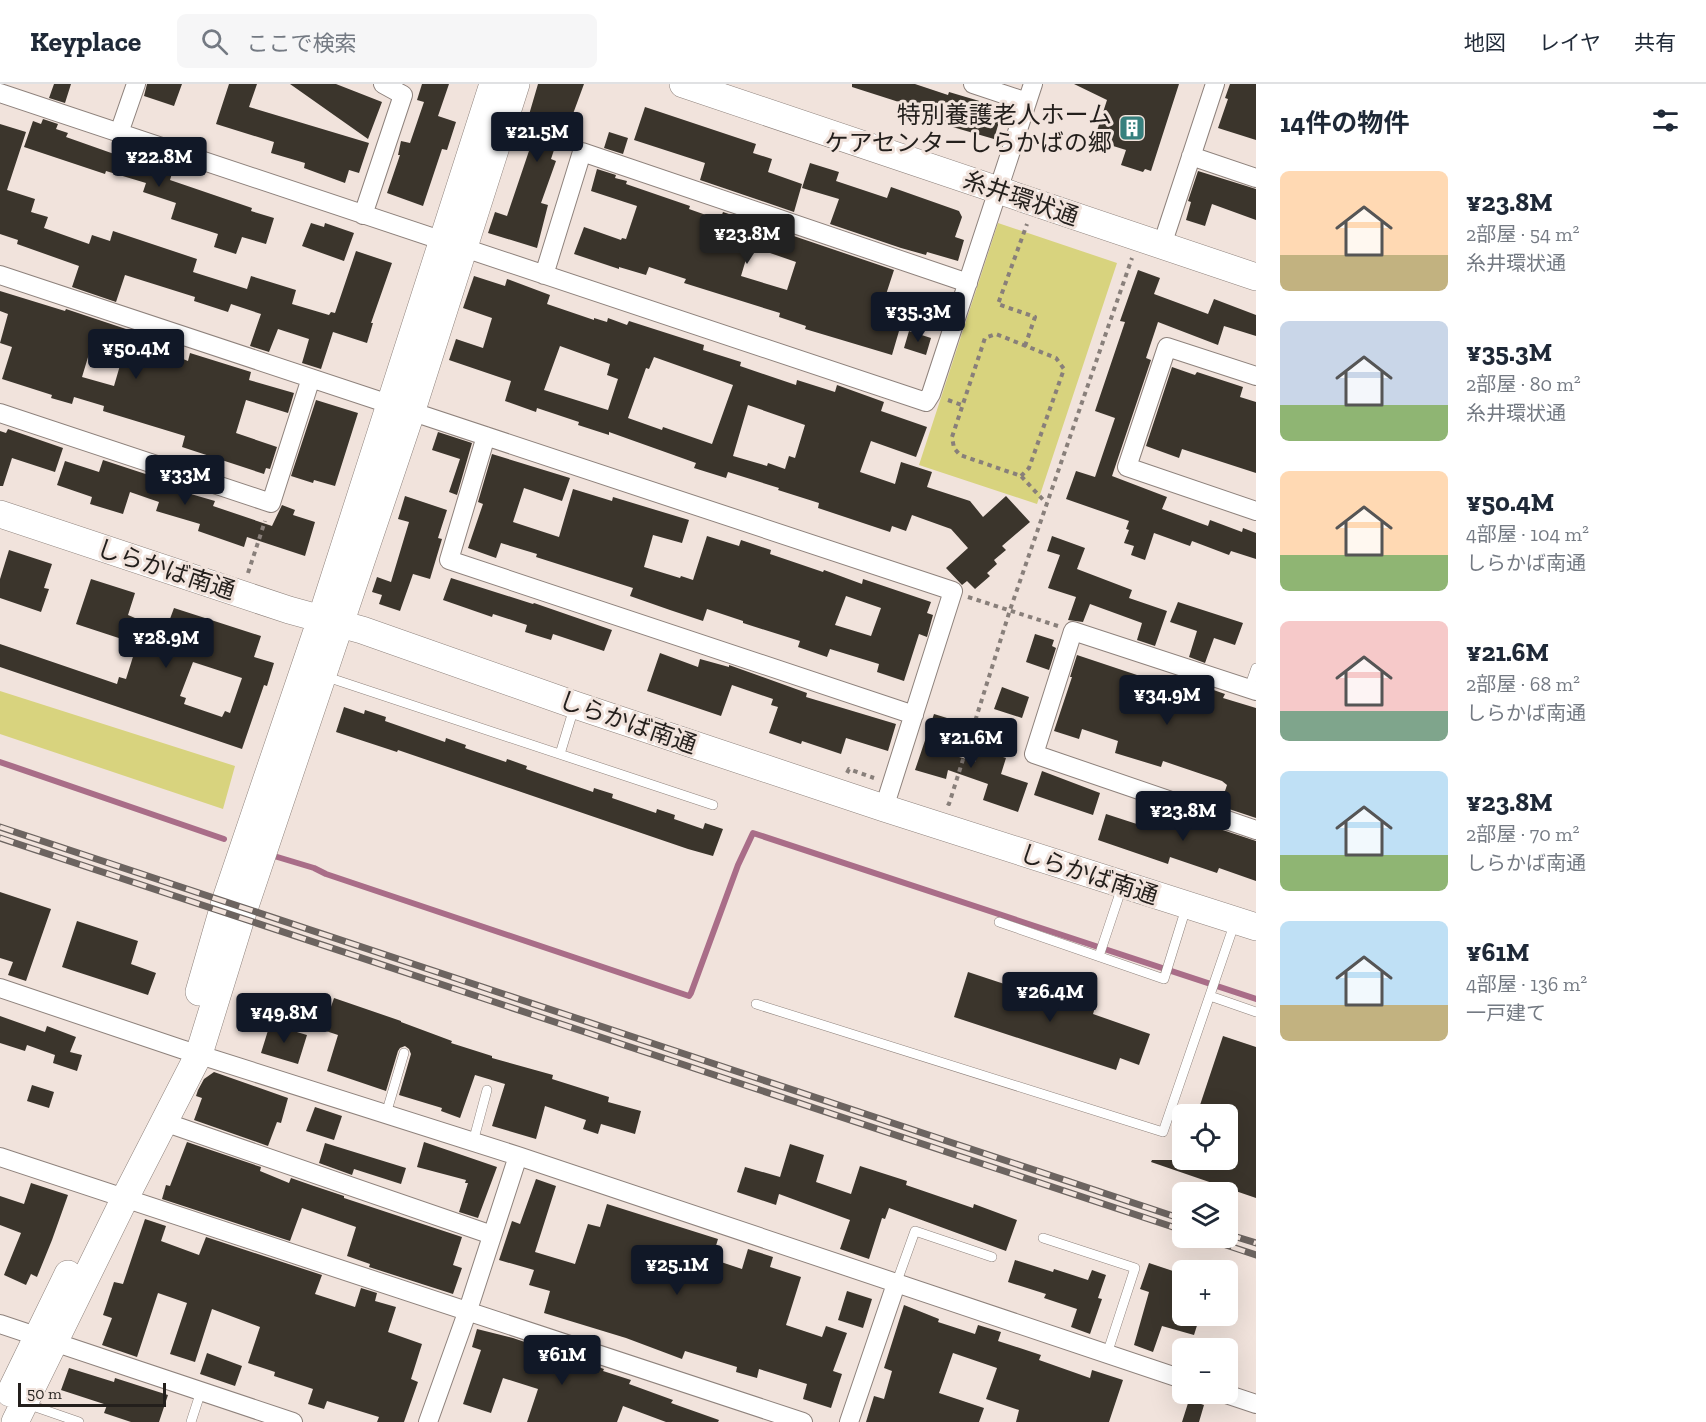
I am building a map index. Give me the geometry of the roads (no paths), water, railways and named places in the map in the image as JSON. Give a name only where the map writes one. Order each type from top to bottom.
[{"type":"street","points":[[119,133],[136,84]]},
{"type":"street","points":[[363,215],[403,95],[383,84]]},
{"type":"street","points":[[454,245],[493,84]]},
{"type":"street","points":[[0,1413],[46,1339],[190,1052],[191,1020],[225,902],[330,621],[454,245],[516,84]]},
{"type":"street","name":"糸井環状通","points":[[683,84],[1256,277]]},
{"type":"street","points":[[973,84],[1027,102]]},
{"type":"street","points":[[0,93],[25,92],[119,133],[926,402],[931,394],[1033,84]]},
{"type":"street","points":[[1150,241],[1191,156],[1215,84]]},
{"type":"street","points":[[544,275],[582,152],[968,283]]},
{"type":"street","points":[[1191,156],[1256,178]]},
{"type":"street","points":[[0,275],[953,591],[888,796]]},
{"type":"street","points":[[1256,376],[1167,347],[1127,467],[1256,511]]},
{"type":"street","points":[[0,413],[271,503],[311,378]]},
{"type":"street","points":[[486,436],[449,560],[914,715]]},
{"type":"street","name":"しらかば南通","points":[[0,514],[330,621],[575,705],[888,796],[1122,885],[1246,924]]},
{"type":"street","points":[[117,1196],[164,1122],[241,918],[322,675],[330,621]]},
{"type":"street","points":[[1253,689],[1073,631],[1034,754],[1256,830]]},
{"type":"street","points":[[0,988],[190,1052],[518,1156],[1172,1376]]},
{"type":"street","points":[[164,1122],[492,1235]]},
{"type":"street","points":[[428,1422],[468,1310],[518,1156]]},
{"type":"street","points":[[0,1157],[803,1422]]},
{"type":"street","points":[[849,1422],[896,1284]]},
{"type":"street","points":[[0,1324],[293,1422]]},
{"type":"street","points":[[20,1412],[46,1339]]},
{"type":"street","points":[[1238,1398],[1256,1404]]},
{"type":"lane","points":[[1253,689],[1256,668]]},
{"type":"lane","points":[[322,675],[713,806]]},
{"type":"lane","points":[[560,754],[575,705]]},
{"type":"lane","points":[[1099,957],[1122,885]]},
{"type":"lane","points":[[999,922],[1164,979],[1187,905]]},
{"type":"lane","points":[[756,1004],[1163,1132],[1210,996],[1246,924]]},
{"type":"lane","points":[[1210,996],[1256,1012]]},
{"type":"lane","points":[[386,1114],[404,1053]]},
{"type":"lane","points":[[473,1142],[487,1090]]},
{"type":"lane","points":[[896,1284],[915,1231],[992,1257]]},
{"type":"lane","points":[[1043,1238],[1135,1268],[1107,1354]]},
{"type":"lane","points":[[191,1422],[201,1391]]},
{"type":"lane","points":[[20,1412],[79,1422]]},
{"type":"waterway","points":[[0,762],[224,839]]},
{"type":"waterway","points":[[274,856],[689,996],[738,865],[753,833],[1256,999]]},
{"type":"railway","points":[[0,827],[1172,1216]]},
{"type":"railway","points":[[0,838],[1172,1227]]},
{"type":"railway","points":[[1238,1237],[1256,1243]]},
{"type":"railway","points":[[1235,1248],[1256,1255]]},
{"type":"place","name":"特別養護老人ホーム ケアセンターしらかばの郷","points":[[1132,128]]}]
